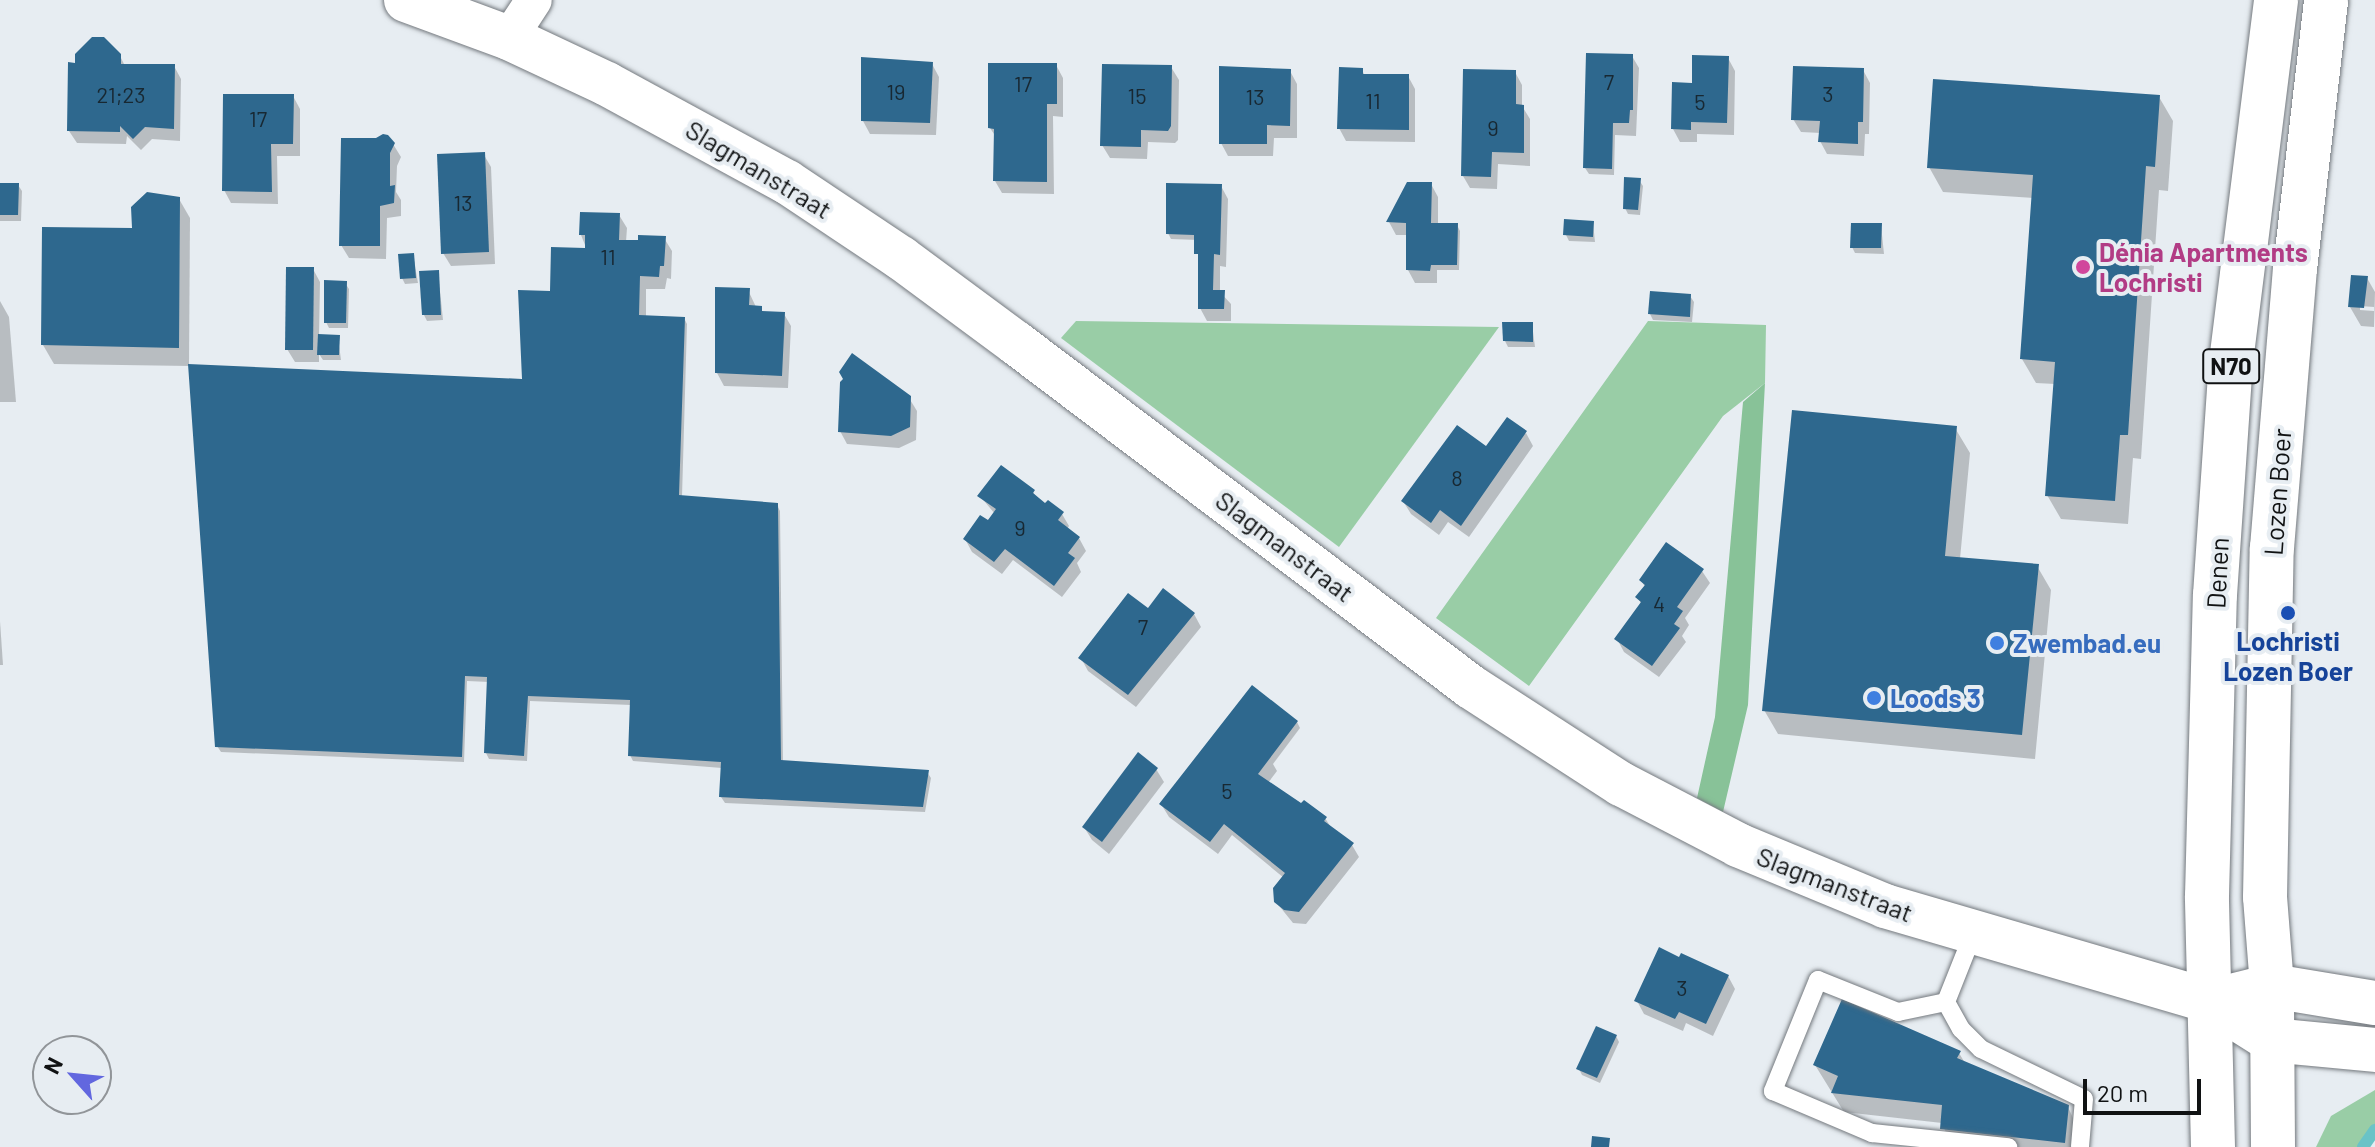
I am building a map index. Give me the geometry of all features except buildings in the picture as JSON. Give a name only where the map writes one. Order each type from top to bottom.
[{"type":"main road","name":"Slagmanstraat","points":[[406,0],[509,38],[607,84],[774,175],[889,250],[1471,687],[1596,769],[1752,851],[1885,906],[2209,1001],[2271,1040]]},
{"type":"main road","name":"Lozen Boer","points":[[2272,986],[2265,897],[2272,548],[2295,269],[2326,0]]},
{"type":"main road","name":"Denen","points":[[2213,1147],[2207,896],[2216,579],[2231,362],[2269,1]]},
{"type":"main road","name":"Slagmanstraat","points":[[2209,1001],[2272,986]]},
{"type":"main road","points":[[2272,986],[2375,1003]]},
{"type":"main road","name":"N70","points":[[2272,986],[2273,1147]]},
{"type":"main road","points":[[2271,1040],[2375,1050]]},
{"type":"street","points":[[509,38],[534,0]]},
{"type":"lane","points":[[1946,1002],[1973,934]]},
{"type":"lane","points":[[1946,1002],[1898,1012],[1818,980],[1773,1091],[1872,1133],[2008,1147]]},
{"type":"lane","points":[[1946,1002],[1961,1029],[1981,1049],[2084,1099],[2080,1147]]},
{"type":"green space","points":[[1076,321],[1499,327],[1339,547],[1061,338]]},
{"type":"green space","points":[[1648,321],[1766,325],[1765,383],[1723,416],[1529,686],[1436,618]]},
{"type":"green space","points":[[1765,383],[1748,705],[1723,812],[1697,798],[1715,717],[1743,402]]},
{"type":"green space","points":[[2375,1090],[2375,1130],[2362,1147],[2316,1147],[2331,1116]]},
{"type":"waterway","points":[[2363,1147],[2375,1130]]},
{"type":"place","name":"Dénia Apartments Lochristi","points":[[2083,267]]},
{"type":"place","name":"Lochristi Lozen Boer","points":[[2288,613]]},
{"type":"place","name":"Zwembad.eu","points":[[1997,643]]},
{"type":"place","name":"Loods 3","points":[[1874,698]]}]
